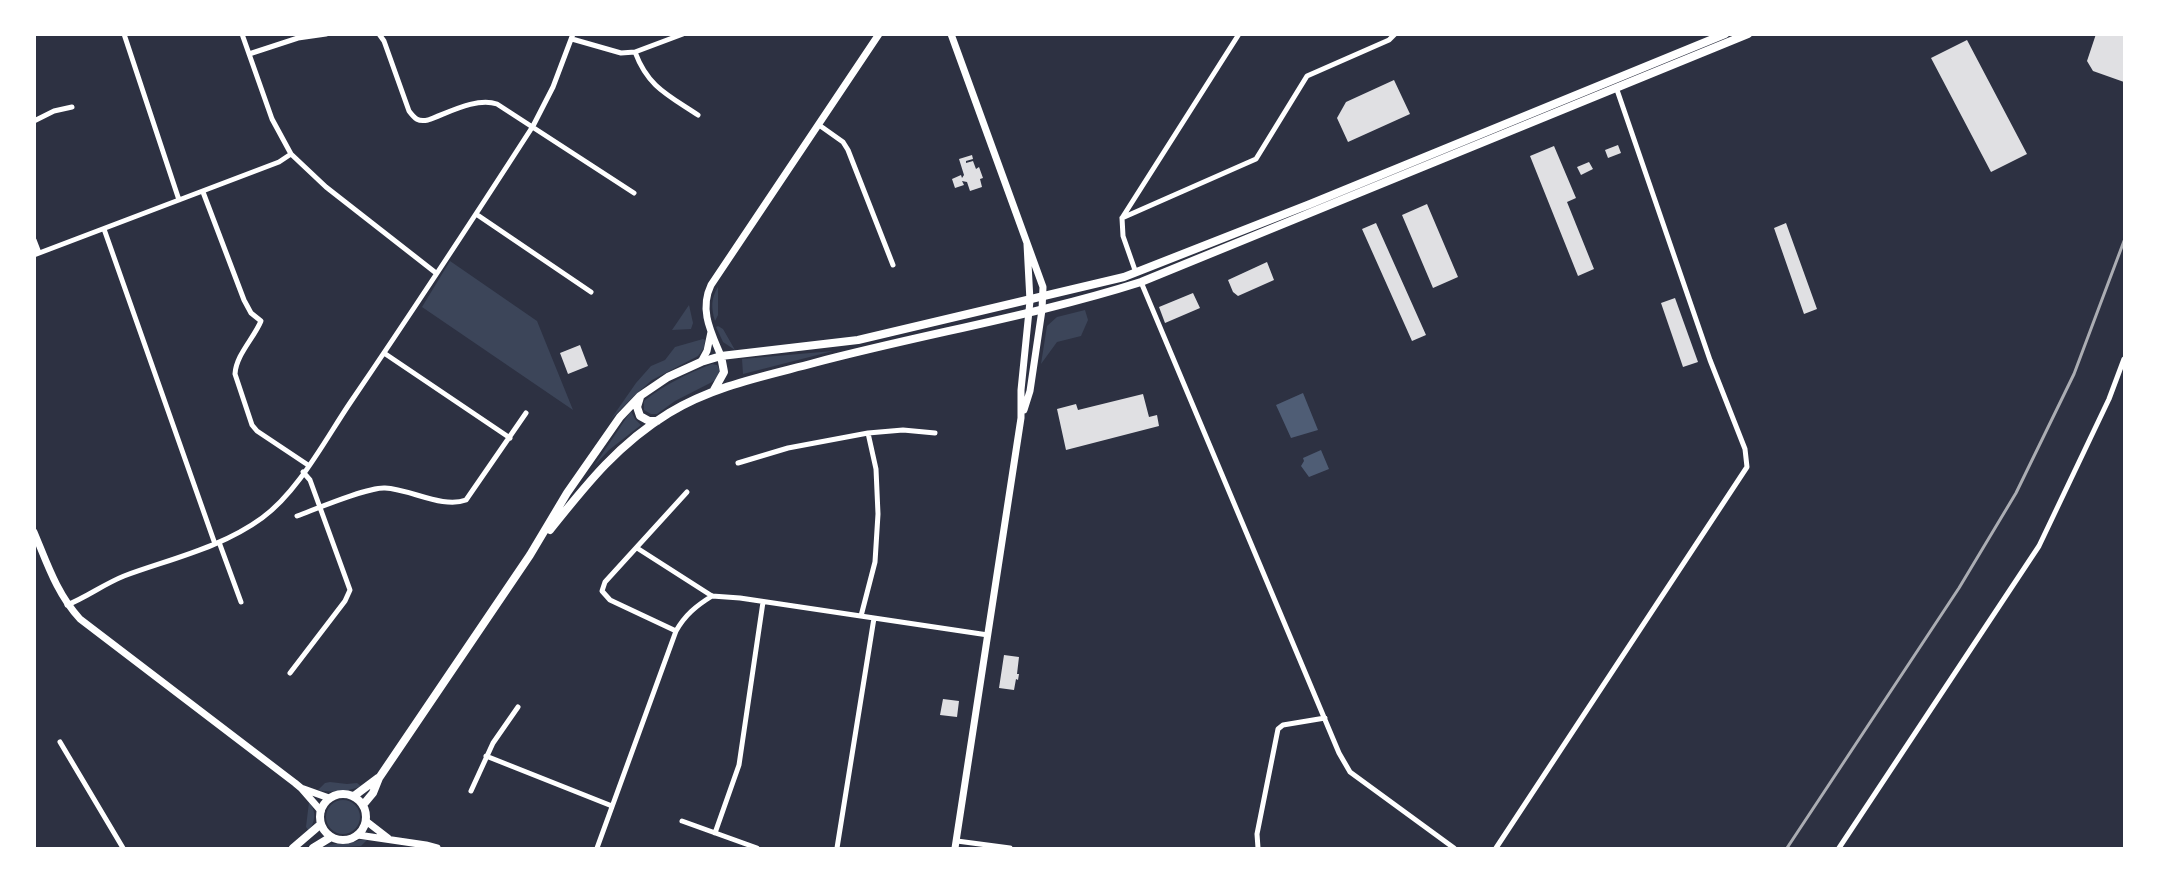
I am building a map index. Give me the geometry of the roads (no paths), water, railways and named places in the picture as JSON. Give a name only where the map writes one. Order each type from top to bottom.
[{"type":"main road","points":[[363,805],[530,555],[612,426],[640,396],[668,377],[721,356],[858,340],[1043,298],[1136,273],[1725,34]]},
{"type":"main road","points":[[530,555],[599,470],[623,446],[684,404],[714,391],[858,351],[1042,310],[1141,282],[1748,34]]},
{"type":"main road","points":[[714,391],[724,372],[721,356]]},
{"type":"main road","points":[[640,396],[637,407],[640,416],[657,421]]},
{"type":"main road","points":[[354,796],[379,778]]},
{"type":"main road","points":[[341,794],[354,796],[363,805],[366,820],[358,835],[345,840],[331,837],[321,824],[321,811],[329,798],[341,794]]},
{"type":"main road","points":[[293,849],[321,824]]},
{"type":"main road","points":[[312,849],[331,837]]},
{"type":"street","points":[[124,34],[179,200]]},
{"type":"street","points":[[242,34],[272,119],[291,154],[326,187],[436,273]]},
{"type":"street","points":[[249,54],[298,38],[326,34]]},
{"type":"street","points":[[379,34],[384,41],[409,111],[415,119],[421,122],[488,100],[533,126],[634,193]]},
{"type":"street","points":[[67,605],[87,596],[108,582],[217,543],[262,518],[282,499],[308,465],[384,353],[533,126],[553,87],[572,37],[621,53],[635,52],[683,34]]},
{"type":"street","points":[[721,356],[704,308],[711,285],[879,34]]},
{"type":"street","points":[[951,34],[1041,281],[1042,310],[1030,391],[1021,418]]},
{"type":"street","points":[[1136,273],[1123,236],[1122,218],[1239,34]]},
{"type":"street","points":[[1122,218],[1256,159],[1307,76],[1389,39],[1395,34]]},
{"type":"street","points":[[635,52],[643,71],[655,86],[698,115]]},
{"type":"street","points":[[1496,849],[1747,467],[1745,449],[1710,360],[1614,80]]},
{"type":"street","points":[[34,121],[54,111],[72,107]]},
{"type":"street","points":[[819,125],[843,142],[848,150],[893,265]]},
{"type":"street","points":[[34,240],[37,254],[203,192],[279,162],[291,154]]},
{"type":"street","points":[[203,192],[244,300],[251,313],[261,321],[256,334],[235,366],[235,374],[252,425],[256,431],[308,465]]},
{"type":"street","points":[[476,214],[591,292]]},
{"type":"street","points":[[104,229],[217,543],[241,602]]},
{"type":"street","points":[[1010,849],[956,845],[1021,418],[1021,390],[1030,312],[1027,244]]},
{"type":"street","points":[[1141,282],[1339,753],[1350,772],[1454,849]]},
{"type":"street","points":[[701,362],[707,351],[711,332]]},
{"type":"street","points":[[384,353],[510,438]]},
{"type":"street","points":[[1839,849],[2039,546],[2109,399],[2124,359]]},
{"type":"street","points":[[1021,390],[1030,391]]},
{"type":"street","points":[[297,516],[383,487],[451,503],[466,500],[526,413]]},
{"type":"street","points":[[738,463],[788,448],[868,433],[903,430],[935,433]]},
{"type":"street","points":[[861,616],[875,562],[878,514],[876,469],[868,433]]},
{"type":"street","points":[[290,672],[345,601],[350,590],[310,480],[303,472]]},
{"type":"street","points":[[676,632],[610,600],[604,596],[602,591],[605,582],[687,492]]},
{"type":"street","points":[[34,532],[67,605],[93,630],[301,788],[321,811]]},
{"type":"street","points":[[637,548],[712,596],[740,598],[988,635]]},
{"type":"street","points":[[597,849],[676,632],[684,617],[712,596]]},
{"type":"street","points":[[716,832],[739,765],[764,602]]},
{"type":"street","points":[[837,849],[874,618]]},
{"type":"street","points":[[471,791],[486,756],[518,707]]},
{"type":"street","points":[[1258,849],[1257,834],[1278,729],[1283,725],[1325,718]]},
{"type":"street","points":[[60,742],[123,849]]},
{"type":"street","points":[[486,756],[612,806]]},
{"type":"street","points":[[301,788],[329,798]]},
{"type":"street","points":[[366,820],[388,838]]},
{"type":"street","points":[[682,821],[758,849]]},
{"type":"street","points":[[358,835],[426,844],[437,849]]},
{"type":"railway","points":[[1787,848],[1959,588],[2016,493],[2074,374],[2124,241]]}]
